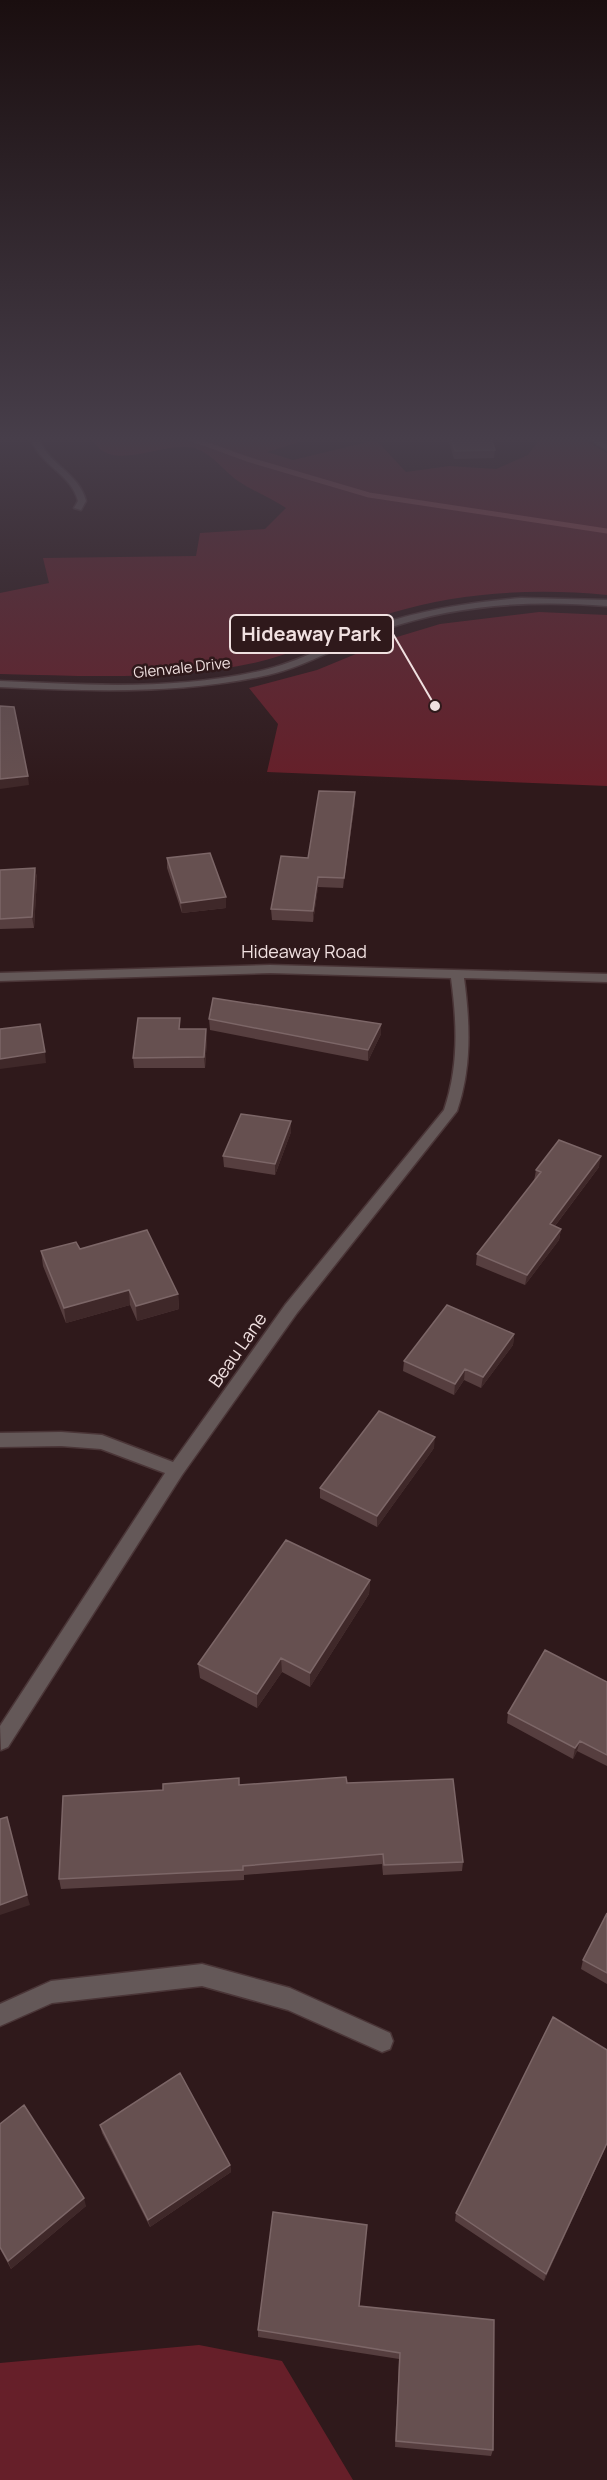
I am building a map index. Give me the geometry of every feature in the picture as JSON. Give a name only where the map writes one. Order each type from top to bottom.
[{"type":"street","name":"Glenvale Drive","points":[[0,684],[133,688],[210,682],[285,666],[380,628],[453,608],[537,600],[607,603]]},
{"type":"street","name":"Hideaway Road","points":[[0,977],[270,969],[607,978]]},
{"type":"street","name":"Beau Lane","points":[[1,1741],[176,1470],[291,1309],[450,1111],[459,1090],[462,1064],[457,975]]},
{"type":"street","points":[[0,1440],[61,1439],[102,1442],[176,1470]]},
{"type":"street","points":[[0,2015],[51,1992],[202,1975],[290,1998],[382,2041]]},
{"type":"shaded area","points":[[197,552],[607,552],[607,595],[525,592],[444,600],[391,613],[275,657],[226,668],[129,676],[0,674],[0,593],[49,583],[43,558],[196,556]]},
{"type":"shaded area","points":[[539,612],[607,615],[607,786],[267,772],[278,724],[249,688],[317,670],[397,637],[440,624]]},
{"type":"shaded area","points":[[199,2345],[282,2361],[353,2480],[0,2480],[0,2363]]},
{"type":"building","points":[[0,706],[14,707],[28,776],[0,779]]},
{"type":"building","points":[[319,791],[355,792],[344,878],[318,877],[313,911],[271,909],[281,856],[308,858]]},
{"type":"building","points":[[210,853],[226,897],[181,903],[167,858]]},
{"type":"building","points":[[35,868],[32,917],[0,919],[0,870]]},
{"type":"building","points":[[213,998],[381,1024],[368,1050],[209,1019]]},
{"type":"building","points":[[138,1018],[180,1018],[179,1029],[206,1029],[204,1057],[133,1058]]},
{"type":"building","points":[[40,1024],[45,1052],[0,1059],[0,1029]]},
{"type":"building","points":[[241,1114],[291,1121],[275,1164],[223,1156]]},
{"type":"building","points":[[559,1140],[601,1156],[550,1224],[561,1229],[527,1275],[477,1254],[541,1172],[536,1170]]},
{"type":"building","points":[[147,1230],[178,1294],[136,1306],[129,1290],[64,1308],[41,1251],[76,1242],[80,1249]]},
{"type":"building","points":[[447,1305],[514,1334],[483,1377],[465,1369],[455,1384],[404,1361]]},
{"type":"building","points":[[379,1411],[435,1437],[377,1516],[320,1488]]},
{"type":"building","points":[[286,1540],[370,1580],[310,1673],[281,1658],[257,1694],[198,1664]]},
{"type":"building","points":[[545,1650],[607,1682],[607,1755],[580,1741],[575,1748],[508,1713]]},
{"type":"building","points":[[346,1777],[347,1783],[453,1779],[463,1862],[384,1865],[383,1854],[243,1866],[243,1870],[59,1879],[63,1796],[163,1790],[163,1784],[239,1778],[239,1785]]},
{"type":"building","points":[[7,1817],[27,1895],[0,1905],[0,1819]]},
{"type":"building","points":[[607,1913],[607,1973],[583,1960]]},
{"type":"building","points":[[553,2017],[607,2050],[607,2143],[546,2274],[456,2213]]},
{"type":"building","points":[[180,2073],[230,2165],[148,2220],[100,2125]]},
{"type":"building","points":[[24,2105],[84,2198],[8,2261],[0,2247],[0,2124]]},
{"type":"building","points":[[273,2212],[367,2225],[359,2306],[494,2320],[493,2450],[396,2441],[400,2353],[258,2330]]},
{"type":"place","name":"Hideaway Park","points":[[435,706]]}]
